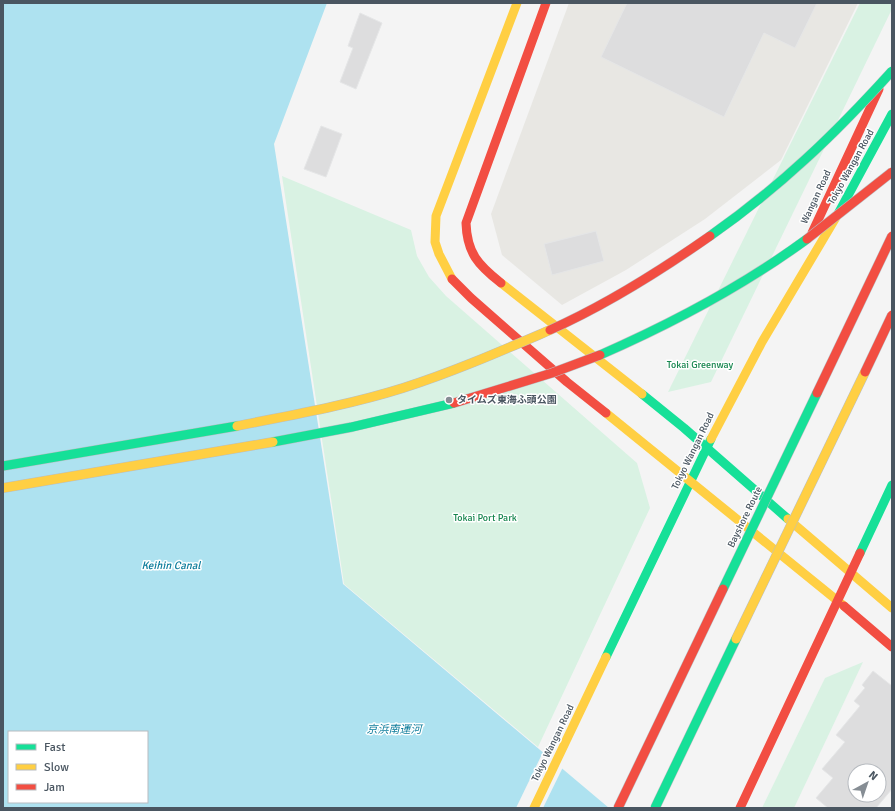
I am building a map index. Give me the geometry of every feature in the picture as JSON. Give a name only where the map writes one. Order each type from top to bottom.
[{"type":"main road","points":[[517,3],[436,216],[436,242],[439,254],[453,280],[471,298],[567,382],[838,601],[863,624],[892,647]]},
{"type":"main road","points":[[546,3],[466,223],[466,237],[474,259],[483,269],[707,447],[850,574],[892,608]]},
{"type":"main road","name":"Wangan Road","points":[[762,342],[892,63]]},
{"type":"main road","points":[[3,466],[220,429],[324,408],[419,382],[480,360],[537,335],[640,282],[727,225],[768,193],[810,157],[848,120],[892,71]]},
{"type":"main road","name":"Tokyo Wangan Road","points":[[534,808],[707,447],[762,342],[857,181],[892,114]]},
{"type":"main road","points":[[3,488],[330,432],[425,412],[538,378],[646,334],[692,311],[758,273],[824,226],[892,172]]},
{"type":"main road","name":"Bayshore Route","points":[[618,808],[892,236]]},
{"type":"main road","points":[[655,808],[892,315]]},
{"type":"main road","points":[[740,808],[892,485]]},
{"type":"shaded area","points":[[569,3],[858,3],[781,160],[705,219],[626,270],[562,305],[502,255],[491,214]]},
{"type":"green space","name":"Tokai Greenway","points":[[860,3],[892,3],[892,9],[711,382],[668,392]]},
{"type":"green space","name":"Tokai Port Park","points":[[282,176],[411,230],[417,256],[429,277],[446,296],[637,463],[650,508],[538,747],[344,584]]},
{"type":"green space","points":[[863,662],[794,808],[762,808],[825,678]]},
{"type":"water","name":"Keihin Canal","points":[[3,3],[327,3],[274,144],[343,584],[609,808],[3,808]]},
{"type":"pier","points":[[544,750],[563,767],[543,808],[516,808]]},
{"type":"building","points":[[627,3],[817,3],[795,48],[764,33],[724,117],[601,57]]},
{"type":"building","points":[[360,13],[382,23],[356,89],[340,82],[353,48],[348,46]]},
{"type":"building","points":[[321,126],[342,134],[326,177],[304,169]]},
{"type":"building","points":[[596,231],[604,261],[552,275],[544,244]]},
{"type":"building","points":[[873,671],[892,686],[892,789],[887,795],[887,763],[847,763],[847,803],[880,803],[876,808],[828,808],[816,798],[833,778],[822,769],[845,742],[836,735],[860,706],[854,701],[865,688],[862,685]]},
{"type":"traffic: fast","points":[[710,236],[760,198],[806,159],[892,71]]},
{"type":"traffic: fast","points":[[838,214],[892,114]]},
{"type":"traffic: fast","points":[[600,355],[681,317],[707,303],[733,288],[807,239]]},
{"type":"traffic: fast","points":[[723,589],[817,393]]},
{"type":"traffic: fast","points":[[642,394],[684,428],[788,519]]},
{"type":"traffic: fast","points":[[273,442],[352,427],[454,403]]},
{"type":"traffic: fast","points":[[3,466],[237,426]]},
{"type":"traffic: fast","points":[[606,657],[711,439]]},
{"type":"traffic: fast","points":[[860,553],[892,485]]},
{"type":"traffic: fast","points":[[655,808],[736,639]]},
{"type":"traffic: slow","points":[[452,279],[439,254],[435,242],[436,216],[517,3]]},
{"type":"traffic: slow","points":[[711,439],[762,342],[838,214]]},
{"type":"traffic: slow","points":[[501,283],[642,394]]},
{"type":"traffic: slow","points":[[237,426],[341,405],[403,388],[459,368],[550,330]]},
{"type":"traffic: slow","points":[[736,639],[865,372]]},
{"type":"traffic: slow","points":[[606,413],[844,606]]},
{"type":"traffic: slow","points":[[3,488],[273,442]]},
{"type":"traffic: slow","points":[[788,519],[892,608]]},
{"type":"traffic: slow","points":[[534,808],[606,657]]},
{"type":"traffic: jam","points":[[501,283],[475,258],[471,250],[466,223],[546,3]]},
{"type":"traffic: jam","points":[[812,233],[879,89]]},
{"type":"traffic: jam","points":[[807,239],[892,172]]},
{"type":"traffic: jam","points":[[550,330],[592,310],[632,287],[710,236]]},
{"type":"traffic: jam","points":[[817,393],[892,236]]},
{"type":"traffic: jam","points":[[452,279],[471,298],[567,382],[606,413]]},
{"type":"traffic: jam","points":[[865,372],[892,315]]},
{"type":"traffic: jam","points":[[454,403],[552,373],[600,355]]},
{"type":"traffic: jam","points":[[740,808],[860,553]]},
{"type":"traffic: jam","points":[[618,808],[723,589]]},
{"type":"traffic: jam","points":[[844,606],[892,647]]},
{"type":"place","name":"タイムズ東海ふ頭公園","points":[[449,400]]},
{"type":"water label","name":"京浜南運河","points":[[394,729]]}]
